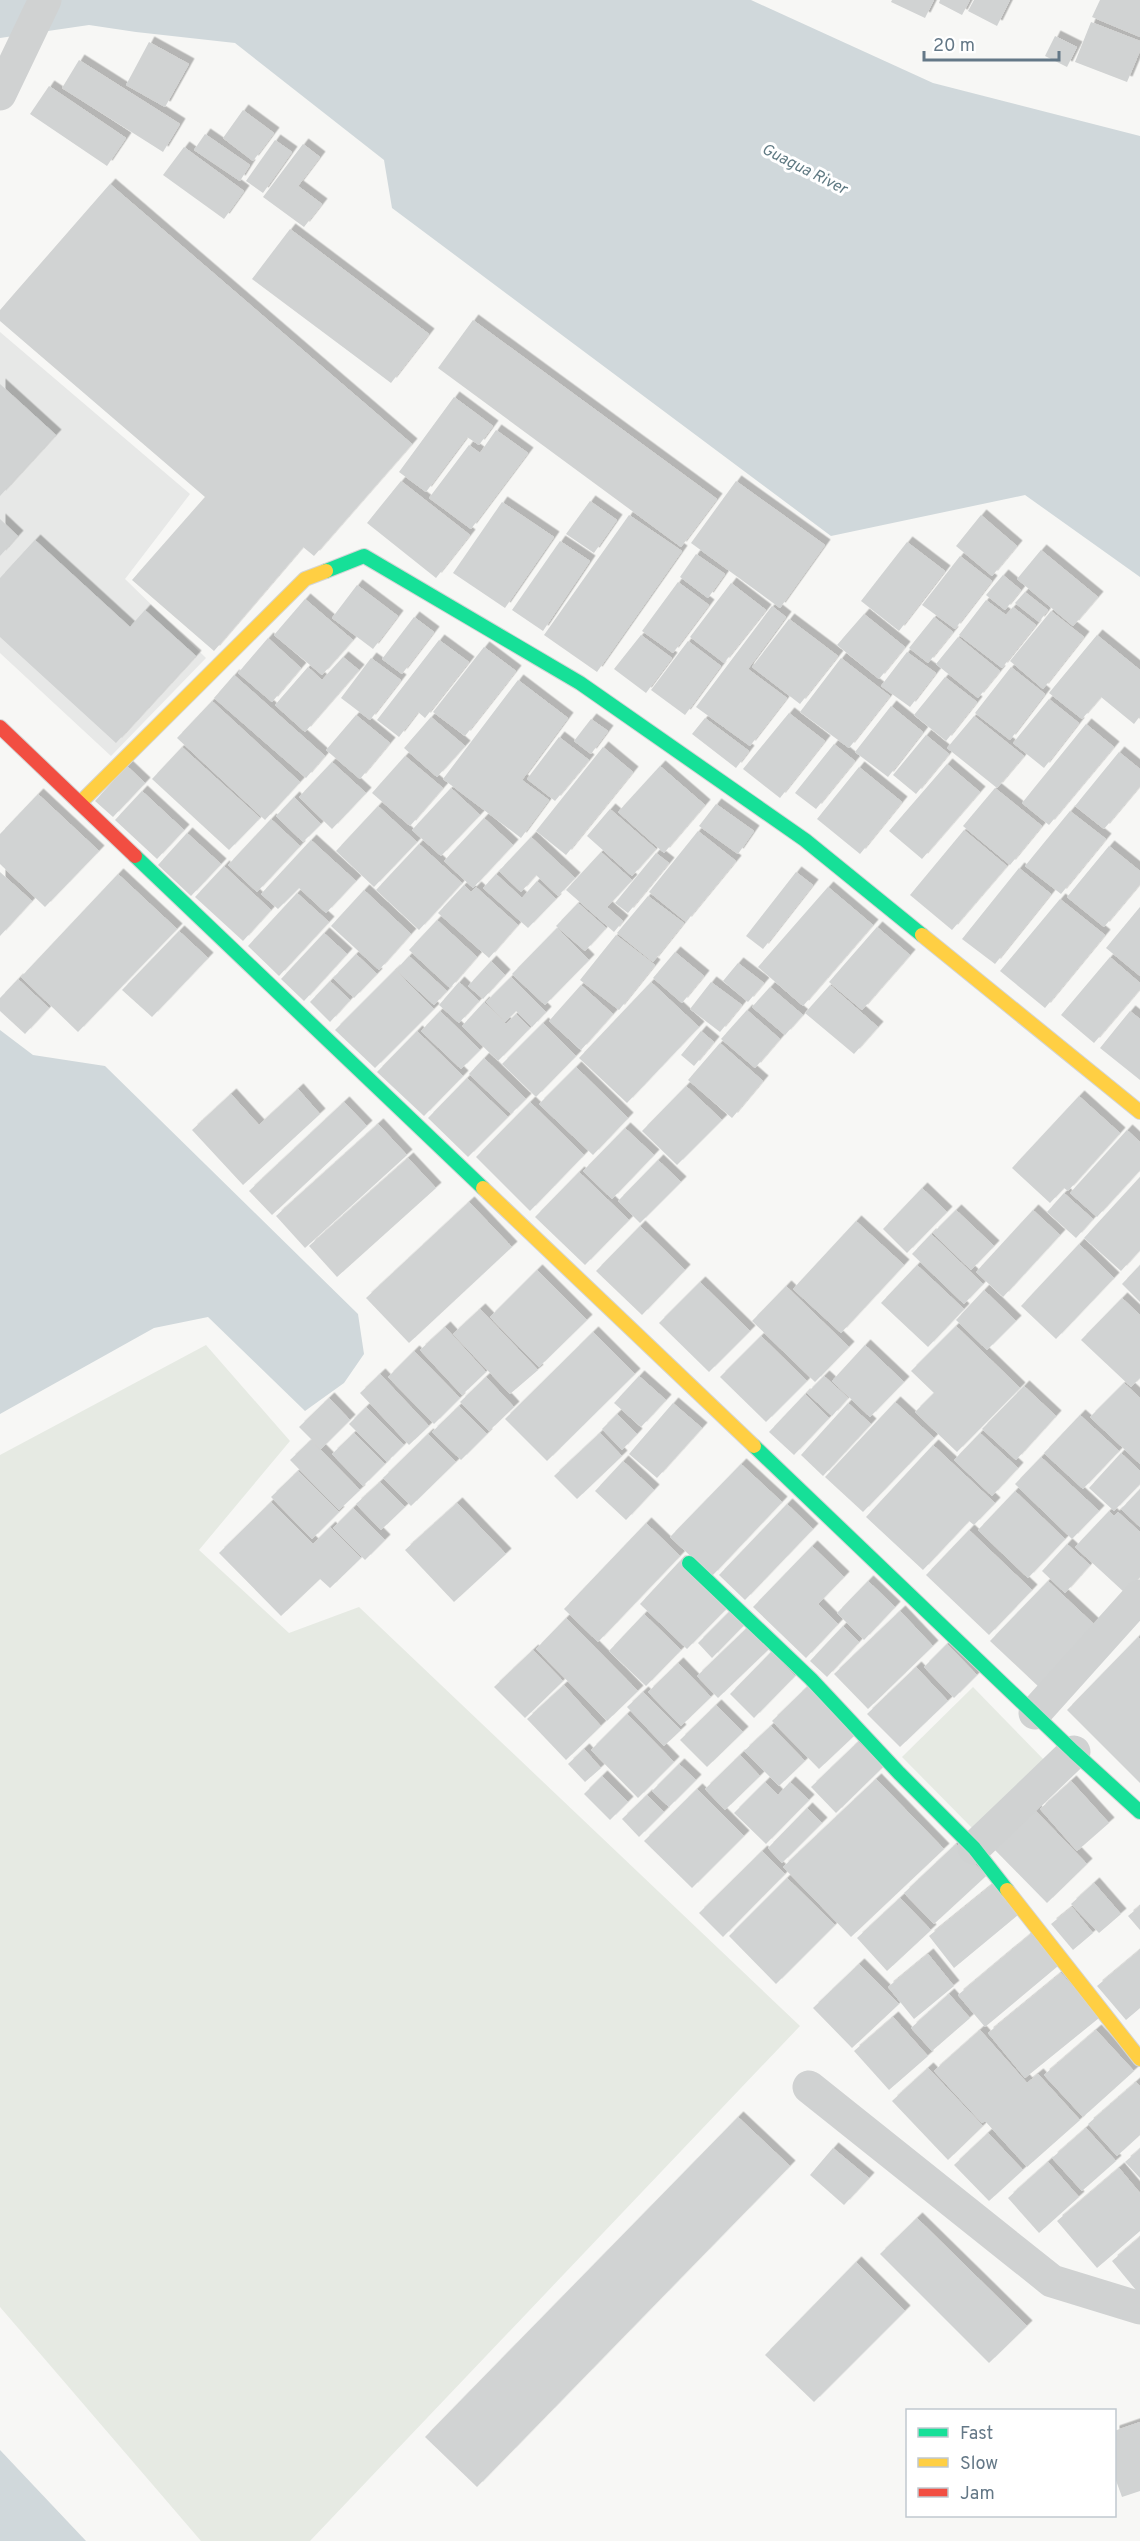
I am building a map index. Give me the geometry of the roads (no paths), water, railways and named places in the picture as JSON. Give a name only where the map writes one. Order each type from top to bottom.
[{"type":"street","points":[[0,94],[45,0]]},
{"type":"street","points":[[80,803],[305,579],[364,556],[580,683],[806,840],[1140,1112]]},
{"type":"street","points":[[0,727],[1074,1752],[1140,1812]]},
{"type":"street","points":[[688,1563],[811,1679],[899,1773],[974,1848],[1140,2059]]},
{"type":"street","points":[[1035,1713],[1140,1596]]},
{"type":"street","points":[[974,1848],[1074,1752]]},
{"type":"street","points":[[809,2087],[1052,2281],[1140,2308]]},
{"type":"water","name":"Guagua River","points":[[0,0],[751,0],[933,83],[1140,136],[1140,577],[1025,495],[831,536],[392,208],[384,160],[235,43],[89,25],[0,38]]},
{"type":"water","points":[[0,1030],[33,1055],[105,1066],[358,1314],[364,1354],[344,1383],[305,1411],[208,1317],[154,1328],[0,1414]]},
{"type":"water","points":[[0,2450],[86,2541],[0,2541]]}]
